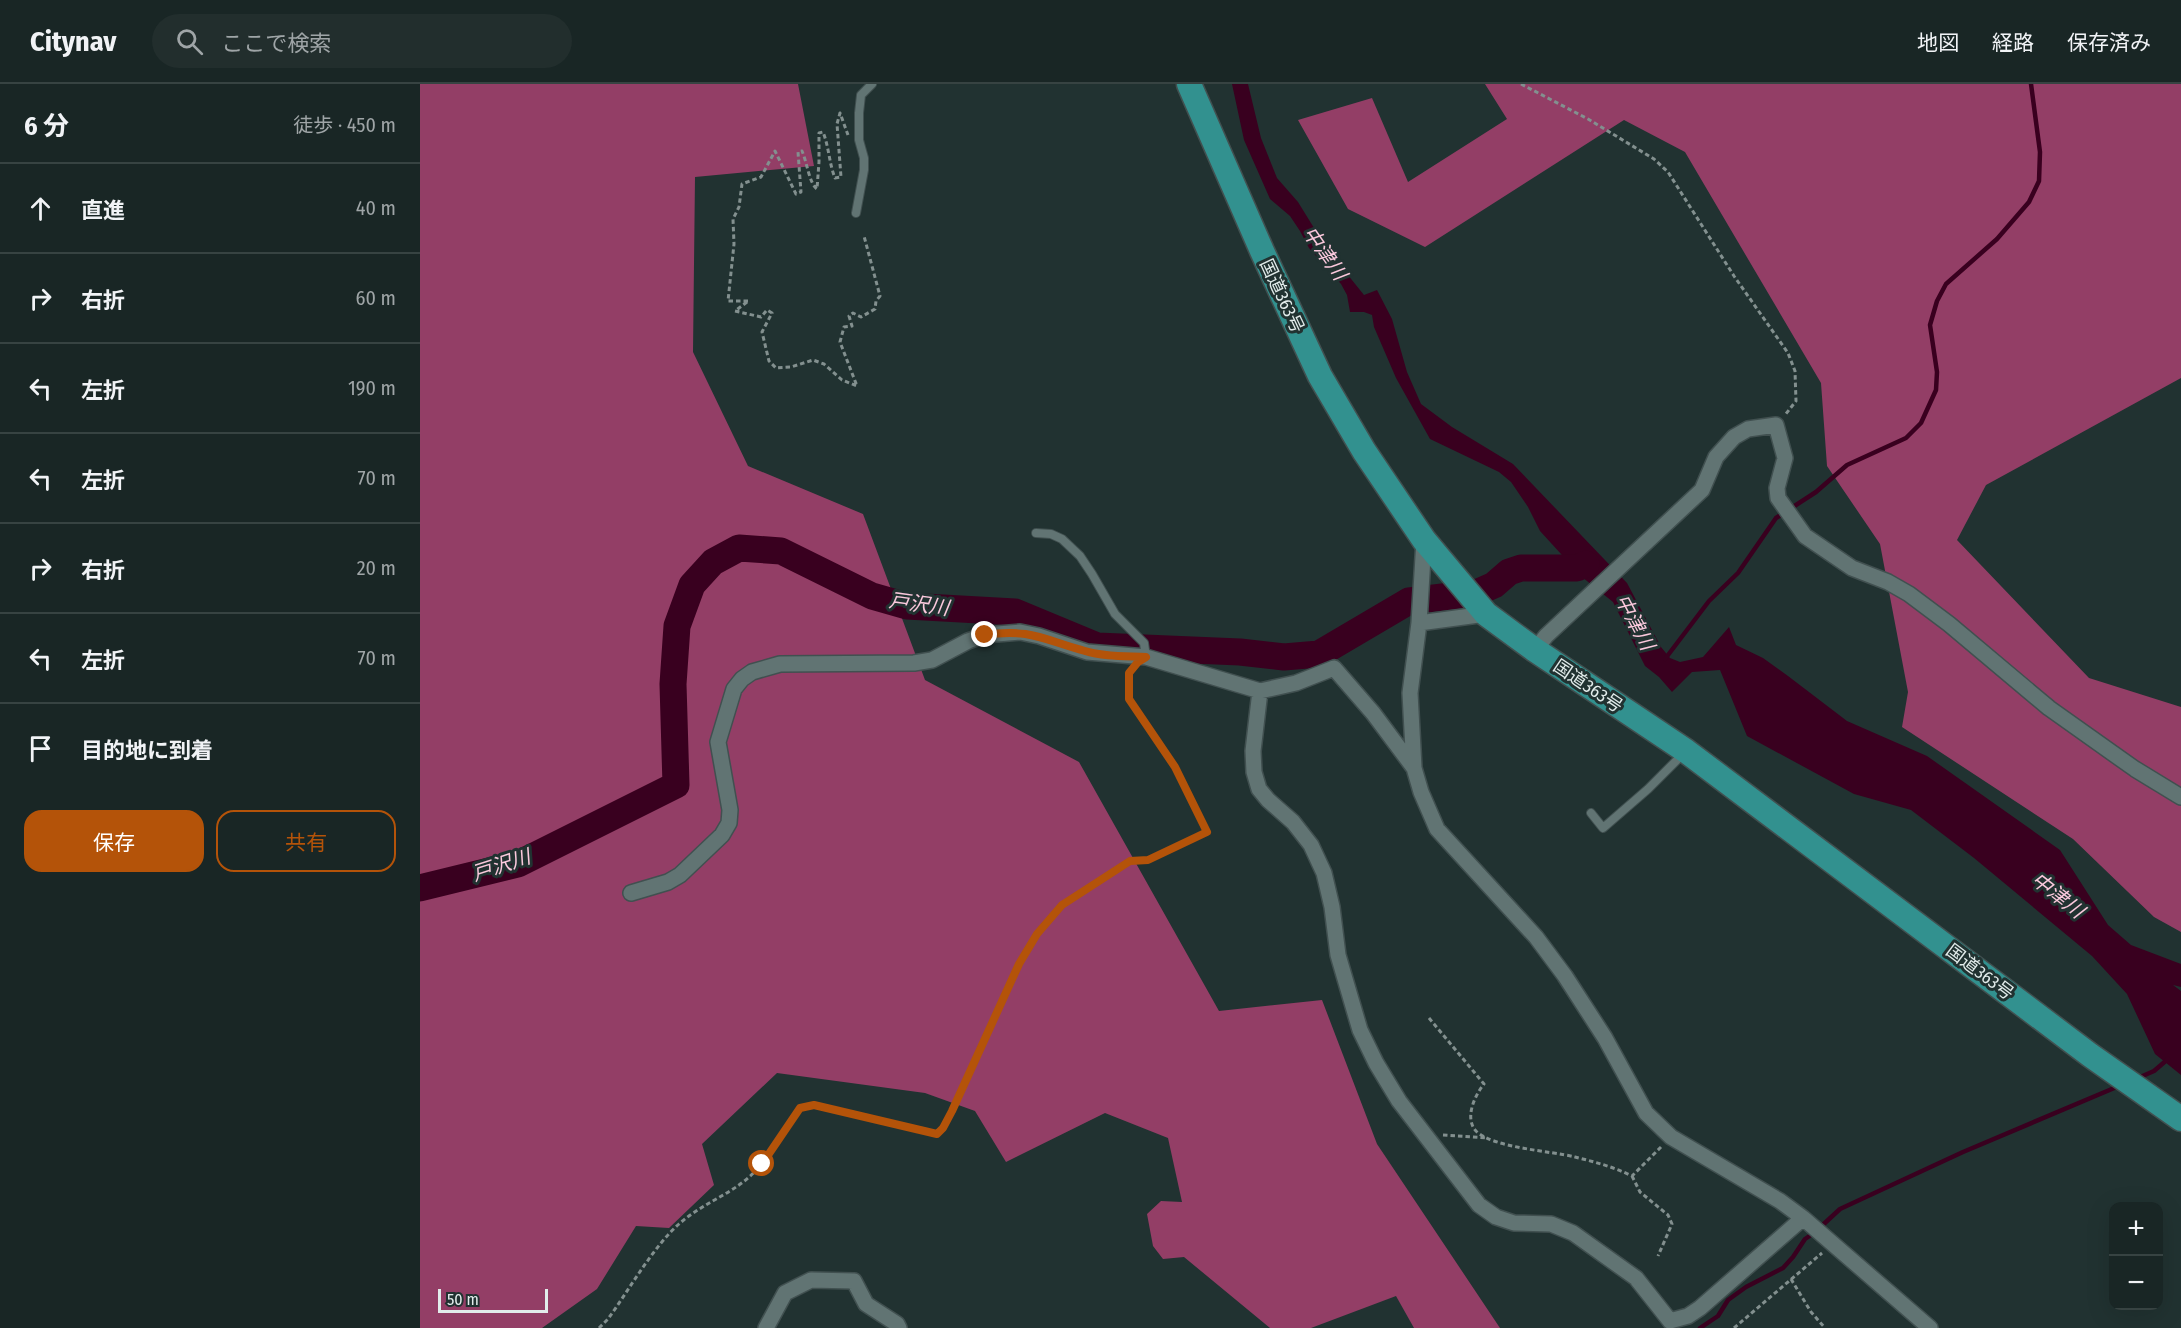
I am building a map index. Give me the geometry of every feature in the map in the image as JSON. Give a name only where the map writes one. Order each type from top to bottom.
[{"type":"highway","name":"国道363号","points":[[1190,84],[1262,251],[1320,376],[1364,451],[1424,540],[1486,614],[1540,643],[2081,1048],[2181,1119]]},
{"type":"street","points":[[1540,643],[1702,490],[1716,457],[1734,437],[1748,429],[1776,425],[1785,458],[1777,488],[1778,498],[1805,536],[1852,568],[1888,582],[1909,594],[2049,708],[2135,770],[2181,797]]},
{"type":"street","points":[[1424,540],[1419,623],[1410,693],[1414,768],[1421,792],[1437,829],[1536,937],[1553,960],[1605,1038],[1646,1113],[1671,1137],[1780,1201],[1803,1218],[1834,1242],[1930,1328]]},
{"type":"street","points":[[1419,623],[1486,614]]},
{"type":"street","points":[[631,893],[668,882],[680,875],[722,835],[729,823],[730,810],[718,742],[734,689],[752,672],[780,664],[914,663],[932,660],[968,641],[1002,633],[1020,632],[1087,652],[1146,657],[1260,691],[1296,683],[1334,668],[1373,713],[1414,768]]},
{"type":"street","points":[[1260,691],[1253,751],[1254,772],[1259,789],[1293,822],[1311,845],[1324,873],[1332,907],[1338,955],[1360,1030],[1382,1073],[1426,1138],[1479,1205],[1496,1217],[1514,1222],[1551,1224],[1573,1233],[1636,1278],[1670,1321],[1688,1316],[1701,1308],[1803,1218]]},
{"type":"street","points":[[766,1328],[785,1293],[811,1280],[854,1281],[866,1304],[897,1324],[899,1328]]},
{"type":"lane","points":[[856,213],[864,170],[859,129],[861,95],[872,84]]},
{"type":"lane","points":[[1036,533],[1051,534],[1062,539],[1080,556],[1115,614],[1144,643],[1146,657]]},
{"type":"lane","points":[[1592,813],[1603,828],[1648,789],[1686,751]]},
{"type":"path","points":[[1521,84],[1588,119],[1654,159],[1668,172],[1734,276],[1788,353],[1795,371],[1796,401],[1776,425]]},
{"type":"path","points":[[859,129],[851,144],[840,113],[837,124],[841,177],[835,178],[828,161],[828,145],[823,132],[819,134],[816,189],[812,186],[802,151],[798,152],[801,192],[796,194],[774,151],[760,177],[742,184],[739,207],[733,219],[734,244],[728,301],[748,301],[735,311],[761,317],[767,310],[772,313],[762,332],[769,360],[776,368],[791,367],[813,360],[824,364],[842,380],[857,386],[840,342],[844,327],[852,326],[849,316],[853,313],[861,317],[869,313],[875,309],[876,301],[880,296],[864,236]]},
{"type":"path","points":[[599,1328],[678,1224],[747,1179],[762,1164],[800,1108],[814,1105],[937,1134],[952,1111],[1019,964],[1037,934],[1062,905],[1130,861],[1148,860],[1207,832],[1175,767],[1129,699],[1129,673],[1138,662],[1146,657]]},
{"type":"path","points":[[1429,1018],[1484,1084],[1478,1091],[1470,1117],[1475,1130],[1489,1139]]},
{"type":"path","points":[[1426,1138],[1447,1134],[1489,1139],[1615,1168],[1632,1176],[1640,1192],[1668,1215],[1672,1224],[1658,1256]]},
{"type":"path","points":[[1632,1176],[1671,1137]]},
{"type":"path","points":[[1734,1328],[1834,1242]]},
{"type":"path","points":[[1791,1279],[1808,1307],[1825,1328]]},
{"type":"shaded area","points":[[420,84],[798,84],[814,166],[695,177],[693,352],[748,466],[863,514],[925,680],[1079,762],[1219,1011],[1322,1000],[1377,1144],[1500,1328],[1414,1328],[1396,1296],[1311,1328],[1270,1328],[1184,1257],[1163,1259],[1153,1246],[1147,1214],[1161,1201],[1182,1202],[1168,1138],[1105,1113],[1006,1162],[975,1111],[925,1093],[777,1073],[702,1144],[714,1185],[669,1228],[636,1226],[597,1289],[542,1328],[420,1328]]},
{"type":"shaded area","points":[[1485,84],[2181,84],[2181,378],[1986,485],[1957,540],[2089,678],[2181,707],[2181,932],[2154,917],[2073,839],[1902,727],[1908,692],[1880,544],[1827,466],[1821,383],[1685,152],[1624,120],[1425,247],[1348,209],[1298,120],[1372,98],[1408,182],[1507,119]]},
{"type":"water","name":"中津川","points":[[1232,84],[1248,84],[1261,138],[1277,178],[1298,202],[1327,249],[1364,295],[1377,290],[1392,319],[1407,372],[1421,404],[1452,427],[1513,464],[1627,583],[1661,647],[1670,658],[1680,662],[1703,657],[1729,627],[1736,645],[1763,658],[1847,721],[1927,756],[2060,850],[2108,925],[2131,945],[2181,964],[2181,987],[2173,985],[2181,991],[2181,1075],[2155,1054],[2127,994],[2092,956],[1974,858],[1911,810],[1854,794],[1747,736],[1720,670],[1692,672],[1672,692],[1645,666],[1613,602],[1582,577],[1540,531],[1528,507],[1511,482],[1499,472],[1430,439],[1396,378],[1374,327],[1372,315],[1364,312],[1350,312],[1347,295],[1341,284],[1309,248],[1290,216],[1270,199],[1244,140]]},
{"type":"waterway","points":[[1665,659],[1709,601],[1738,573],[1776,518],[1816,492],[1847,465],[1906,438],[1921,423],[1936,390],[1937,372],[1930,325],[1937,301],[1946,284],[1997,239],[2029,202],[2039,181],[2040,152],[2031,84]]},
{"type":"waterway","name":"戸沢川","points":[[420,888],[518,864],[676,785],[673,684],[677,626],[692,585],[713,562],[739,548],[781,551],[872,596],[907,606],[1015,612],[1097,646],[1240,652],[1284,657],[1319,654],[1409,601],[1476,593],[1494,585],[1509,572],[1521,568],[1577,568],[1586,564]]},
{"type":"waterway","points":[[2138,1078],[2154,1071],[2168,1059]]},
{"type":"waterway","points":[[1700,1328],[1718,1316],[1728,1300],[1746,1287],[1783,1268],[1805,1239],[1840,1209],[1963,1152],[2119,1086]]},
{"type":"route","points":[[762,1164],[800,1108],[814,1105],[937,1134],[952,1111],[1019,964],[1037,934],[1062,905],[1130,861],[1148,860],[1207,832],[1175,767],[1129,699],[1129,673],[1138,662],[1146,657],[1087,652],[1020,632],[985,635]]}]
